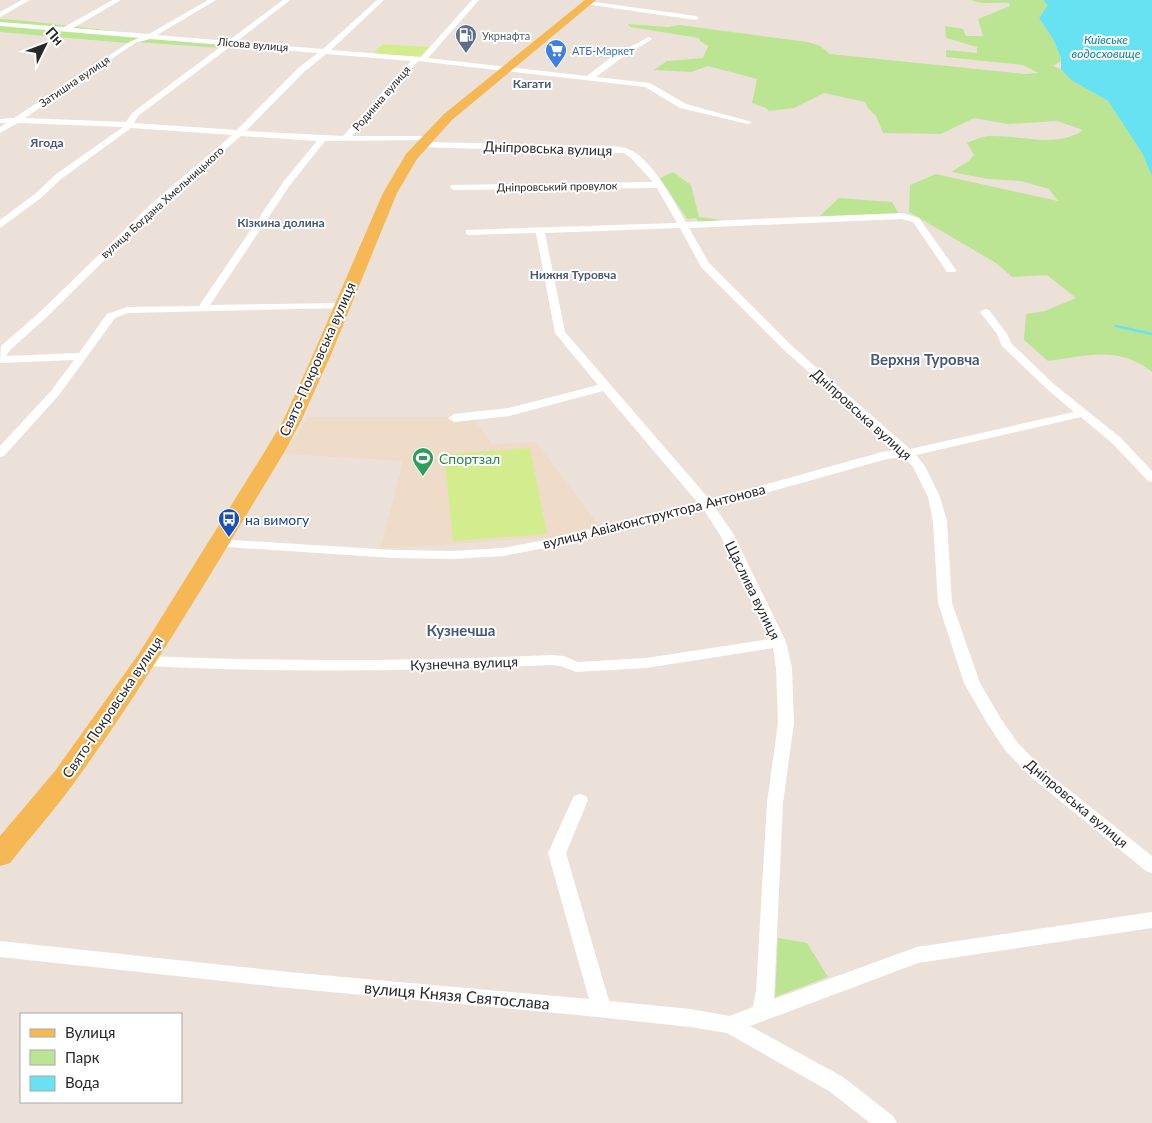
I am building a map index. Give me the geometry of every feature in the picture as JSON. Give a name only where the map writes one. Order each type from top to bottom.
[{"type":"main road","points":[[505,69],[589,2]]},
{"type":"main road","name":"Свято-Покровська вулиця","points":[[0,856],[64,778],[146,661],[292,421],[390,193],[411,157],[423,142],[505,69]]},
{"type":"street","points":[[0,15],[27,0]]},
{"type":"street","points":[[66,29],[118,0]]},
{"type":"street","name":"Затишна вулиця","points":[[0,131],[133,42],[151,36],[213,0]]},
{"type":"street","points":[[0,225],[38,196],[58,177],[127,128],[135,115],[288,0]]},
{"type":"street","name":"вулиця Богдана Хмельницького","points":[[0,358],[5,348],[45,312],[153,207],[239,133],[301,70],[320,53],[326,51],[381,0]]},
{"type":"street","name":"Родинна вулиця","points":[[347,137],[476,0]]},
{"type":"street","points":[[589,2],[696,18]]},
{"type":"street","name":"Лісова вулиця","points":[[0,24],[419,59],[589,78],[647,86],[683,106],[748,122]]},
{"type":"street","points":[[589,78],[617,58],[649,39]]},
{"type":"street","name":"Дніпровська вулиця","points":[[0,121],[33,120],[128,125],[323,139],[347,137],[423,142],[613,149],[626,151],[634,156],[660,185],[705,265],[789,349],[844,395],[907,452],[919,466],[934,497],[940,522],[945,603],[972,683],[995,723],[1011,746],[1038,774],[1152,866]]},
{"type":"street","points":[[202,309],[287,183],[323,139]]},
{"type":"street","name":"Дніпровський провулок","points":[[454,187],[660,185]]},
{"type":"street","points":[[469,232],[909,217],[916,220],[951,270]]},
{"type":"street","name":"Щаслива вулиця","points":[[540,229],[560,333],[707,505],[727,536],[779,642],[784,668],[786,723],[776,803],[766,991],[761,1012]]},
{"type":"street","points":[[0,454],[55,393],[80,356],[111,316],[117,312],[127,310],[342,306]]},
{"type":"street","points":[[984,312],[1002,334],[1006,344],[1051,387],[1117,441],[1152,478]]},
{"type":"street","points":[[0,358],[80,356]]},
{"type":"street","points":[[454,418],[509,412],[605,387]]},
{"type":"street","name":"вулиця Авіаконструктора Антонова","points":[[217,543],[393,554],[453,555],[504,552],[550,543],[707,505],[886,455],[922,451],[1083,414]]},
{"type":"street","name":"Кузнечна вулиця","points":[[146,661],[250,666],[434,665],[551,660],[564,661],[576,666],[646,663],[779,642]]},
{"type":"street","points":[[580,800],[556,853],[602,1009]]},
{"type":"street","points":[[731,1025],[761,1012],[917,955],[1152,920]]},
{"type":"street","name":"вулиця Князя Святослава","points":[[0,949],[288,980],[690,1018],[731,1025],[836,1084],[886,1123]]},
{"type":"shaded area","points":[[470,413],[492,444],[536,442],[600,527],[553,537],[380,549],[403,461],[284,454],[308,417],[446,417]]},
{"type":"green space","points":[[971,0],[1043,0],[1049,5],[1039,18],[1053,39],[1061,58],[1061,61],[1053,66],[1061,69],[1071,80],[1108,101],[1142,153],[1152,176],[1152,372],[1127,358],[1114,355],[1089,355],[1048,361],[1024,340],[1026,314],[1045,311],[1076,298],[1047,275],[1012,277],[996,263],[909,212],[910,185],[936,174],[1058,201],[1049,189],[1021,181],[988,179],[951,172],[969,161],[974,155],[967,143],[980,138],[1005,136],[1051,140],[1062,139],[1083,130],[1057,121],[1008,124],[974,118],[941,134],[883,133],[876,116],[865,102],[824,93],[794,108],[769,111],[752,103],[757,79],[708,66],[691,72],[654,70],[667,61],[703,58],[708,46],[700,41],[699,38],[630,27],[628,24],[668,27],[679,25],[808,42],[820,46],[830,54],[1025,74],[1038,73],[1023,65],[946,57],[946,50],[977,53],[977,47],[946,38],[945,26],[963,29],[966,36],[983,36],[978,19],[1010,6],[1009,3],[984,3]]},
{"type":"green space","points":[[0,19],[148,35],[127,43],[0,32]]},
{"type":"green space","points":[[144,38],[226,44],[221,48],[135,42]]},
{"type":"green space","points":[[383,44],[429,47],[420,57],[373,54]]},
{"type":"green space","points":[[673,172],[691,185],[699,217],[721,220],[721,222],[699,223],[696,218],[687,219],[660,178]]},
{"type":"green space","points":[[839,198],[892,202],[899,214],[809,218],[820,216]]},
{"type":"green space","points":[[530,448],[547,534],[453,541],[444,454]]},
{"type":"green space","points":[[778,938],[807,943],[828,977],[775,997]]},
{"type":"water","name":"Київське водосховище","points":[[1043,0],[1152,0],[1152,176],[1142,153],[1108,101],[1071,80],[1061,69],[1061,58],[1053,39],[1039,18],[1048,5]]},
{"type":"waterway","points":[[1116,326],[1152,334]]},
{"type":"place","name":"Укрнафта","points":[[466,54]]},
{"type":"place","name":"АТБ-Маркет","points":[[556,69]]},
{"type":"place","name":"Спортзал","points":[[423,477]]},
{"type":"place","name":"на вимогу","points":[[229,538]]},
{"type":"district","name":"Кагати","points":[[532,83]]},
{"type":"district","name":"Ягода","points":[[47,142]]},
{"type":"district","name":"Кізкина долина","points":[[281,222]]},
{"type":"district","name":"Нижня Туровча","points":[[573,274]]},
{"type":"district","name":"Верхня Туровча","points":[[925,359]]},
{"type":"district","name":"Кузнечша","points":[[461,630]]}]
